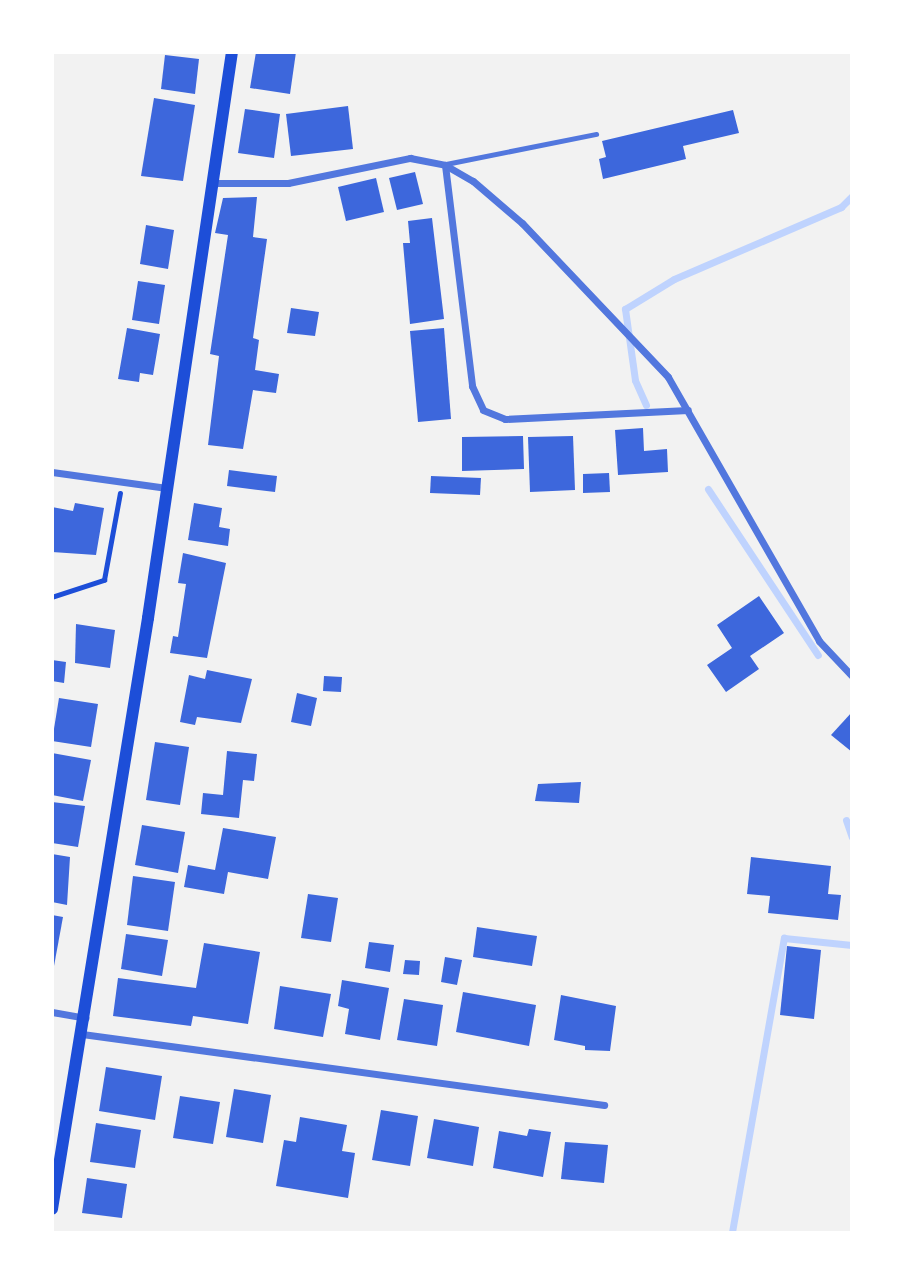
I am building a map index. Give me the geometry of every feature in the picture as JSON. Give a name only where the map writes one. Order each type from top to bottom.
[{"type":"main road","points":[[52,1209],[85,1018],[232,52]]},
{"type":"street","points":[[212,183],[288,183],[410,158],[445,165],[522,223],[647,352],[688,410],[819,641],[852,676]]},
{"type":"street","points":[[445,165],[472,386],[482,410],[505,419],[688,410]]},
{"type":"street","points":[[52,472],[167,488]]},
{"type":"street","points":[[52,1012],[85,1018]]},
{"type":"street","points":[[82,1034],[604,1105]]},
{"type":"lane","points":[[445,165],[596,134]]},
{"type":"path","points":[[52,597],[104,580],[122,482]]},
{"type":"building","points":[[256,52],[296,52],[290,94],[250,88]]},
{"type":"building","points":[[165,55],[199,59],[195,94],[161,89]]},
{"type":"building","points":[[154,98],[195,105],[183,181],[141,176]]},
{"type":"building","points":[[348,106],[353,149],[291,156],[286,114]]},
{"type":"building","points":[[245,109],[280,114],[274,158],[238,153]]},
{"type":"building","points":[[733,110],[739,133],[683,146],[686,159],[603,179],[599,159],[606,157],[602,141]]},
{"type":"building","points":[[415,172],[423,204],[397,210],[389,178]]},
{"type":"building","points":[[376,178],[384,212],[346,221],[338,187]]},
{"type":"building","points":[[257,197],[253,237],[267,239],[253,338],[259,340],[255,370],[279,374],[276,393],[253,390],[243,449],[208,445],[219,356],[210,354],[228,235],[215,233],[223,198]]},
{"type":"building","points":[[432,218],[444,319],[410,324],[403,243],[410,243],[408,221]]},
{"type":"building","points":[[146,225],[174,230],[168,269],[140,264]]},
{"type":"building","points":[[138,281],[165,285],[159,324],[132,320]]},
{"type":"building","points":[[291,308],[319,312],[315,336],[287,333]]},
{"type":"building","points":[[127,328],[160,334],[153,375],[140,373],[139,382],[118,379]]},
{"type":"building","points":[[444,328],[451,419],[418,422],[410,331]]},
{"type":"building","points":[[643,428],[644,451],[667,449],[668,472],[618,475],[615,430]]},
{"type":"building","points":[[523,436],[524,469],[462,471],[462,437]]},
{"type":"building","points":[[573,436],[575,490],[530,492],[528,437]]},
{"type":"building","points":[[229,470],[277,476],[275,492],[227,486]]},
{"type":"building","points":[[609,473],[610,492],[583,493],[583,474]]},
{"type":"building","points":[[431,476],[481,478],[480,495],[430,493]]},
{"type":"building","points":[[75,503],[104,508],[96,555],[52,552],[52,507],[73,511]]},
{"type":"building","points":[[194,503],[222,508],[219,527],[230,529],[228,546],[188,540]]},
{"type":"building","points":[[183,553],[226,563],[207,658],[170,653],[173,636],[178,637],[186,584],[178,583]]},
{"type":"building","points":[[759,596],[784,633],[750,656],[759,669],[726,692],[707,665],[732,648],[717,625]]},
{"type":"building","points":[[76,624],[115,630],[110,668],[75,663]]},
{"type":"building","points":[[52,660],[66,662],[64,683],[52,681]]},
{"type":"building","points":[[207,670],[252,679],[241,723],[197,717],[195,725],[180,722],[189,675],[205,679]]},
{"type":"building","points":[[324,676],[342,677],[341,692],[323,691]]},
{"type":"building","points":[[297,693],[317,698],[311,726],[291,722]]},
{"type":"building","points":[[59,698],[98,704],[91,747],[52,741]]},
{"type":"building","points":[[852,712],[852,752],[831,735]]},
{"type":"building","points":[[155,742],[189,747],[180,805],[146,800]]},
{"type":"building","points":[[227,751],[257,754],[254,781],[243,780],[239,818],[201,814],[203,793],[223,795]]},
{"type":"building","points":[[52,753],[91,760],[83,801],[52,795]]},
{"type":"building","points":[[581,782],[579,803],[535,801],[538,784]]},
{"type":"building","points":[[52,802],[85,806],[78,847],[52,843]]},
{"type":"building","points":[[142,825],[185,832],[178,873],[135,865]]},
{"type":"building","points":[[223,828],[276,837],[268,879],[228,872],[224,894],[184,887],[188,865],[215,870]]},
{"type":"building","points":[[52,854],[70,857],[67,905],[52,902]]},
{"type":"building","points":[[751,857],[831,866],[828,894],[841,895],[838,920],[768,913],[770,896],[747,894]]},
{"type":"building","points":[[133,876],[175,882],[168,931],[127,925]]},
{"type":"building","points":[[308,894],[338,898],[331,942],[301,938]]},
{"type":"building","points":[[52,915],[63,917],[54,966],[52,965]]},
{"type":"building","points":[[477,927],[537,936],[532,966],[473,957]]},
{"type":"building","points":[[126,934],[168,940],[162,976],[121,969]]},
{"type":"building","points":[[369,942],[394,945],[390,972],[365,968]]},
{"type":"building","points":[[204,943],[260,952],[248,1024],[193,1016],[191,1026],[113,1016],[118,978],[196,988]]},
{"type":"building","points":[[787,946],[821,950],[814,1019],[780,1015]]},
{"type":"building","points":[[445,957],[462,960],[457,985],[441,982]]},
{"type":"building","points":[[405,960],[420,961],[419,975],[403,974]]},
{"type":"building","points":[[342,980],[389,988],[380,1040],[345,1034],[349,1009],[338,1006]]},
{"type":"building","points":[[280,986],[331,994],[323,1037],[274,1029]]},
{"type":"building","points":[[463,992],[536,1005],[529,1046],[456,1032]]},
{"type":"building","points":[[561,995],[616,1006],[610,1051],[585,1050],[585,1046],[554,1040]]},
{"type":"building","points":[[404,999],[443,1005],[437,1046],[397,1040]]},
{"type":"building","points":[[106,1067],[162,1076],[155,1120],[99,1111]]},
{"type":"building","points":[[234,1089],[271,1095],[263,1143],[226,1137]]},
{"type":"building","points":[[180,1096],[220,1102],[213,1144],[173,1138]]},
{"type":"building","points":[[381,1110],[418,1116],[410,1166],[372,1160]]},
{"type":"building","points":[[300,1117],[347,1125],[342,1151],[355,1153],[348,1198],[276,1186],[284,1140],[296,1142]]},
{"type":"building","points":[[434,1119],[479,1127],[473,1166],[427,1158]]},
{"type":"building","points":[[96,1123],[141,1130],[135,1168],[90,1162]]},
{"type":"building","points":[[529,1129],[551,1132],[543,1177],[493,1168],[499,1131],[527,1136]]},
{"type":"building","points":[[565,1142],[608,1145],[604,1183],[561,1179]]},
{"type":"building","points":[[87,1178],[127,1184],[122,1218],[82,1213]]},
{"type":"waterway","points":[[646,405],[635,380],[625,309],[674,279],[841,207],[852,196]]},
{"type":"waterway","points":[[708,489],[818,655]]},
{"type":"waterway","points":[[846,820],[852,837]]},
{"type":"waterway","points":[[732,1232],[784,938],[852,945]]}]
